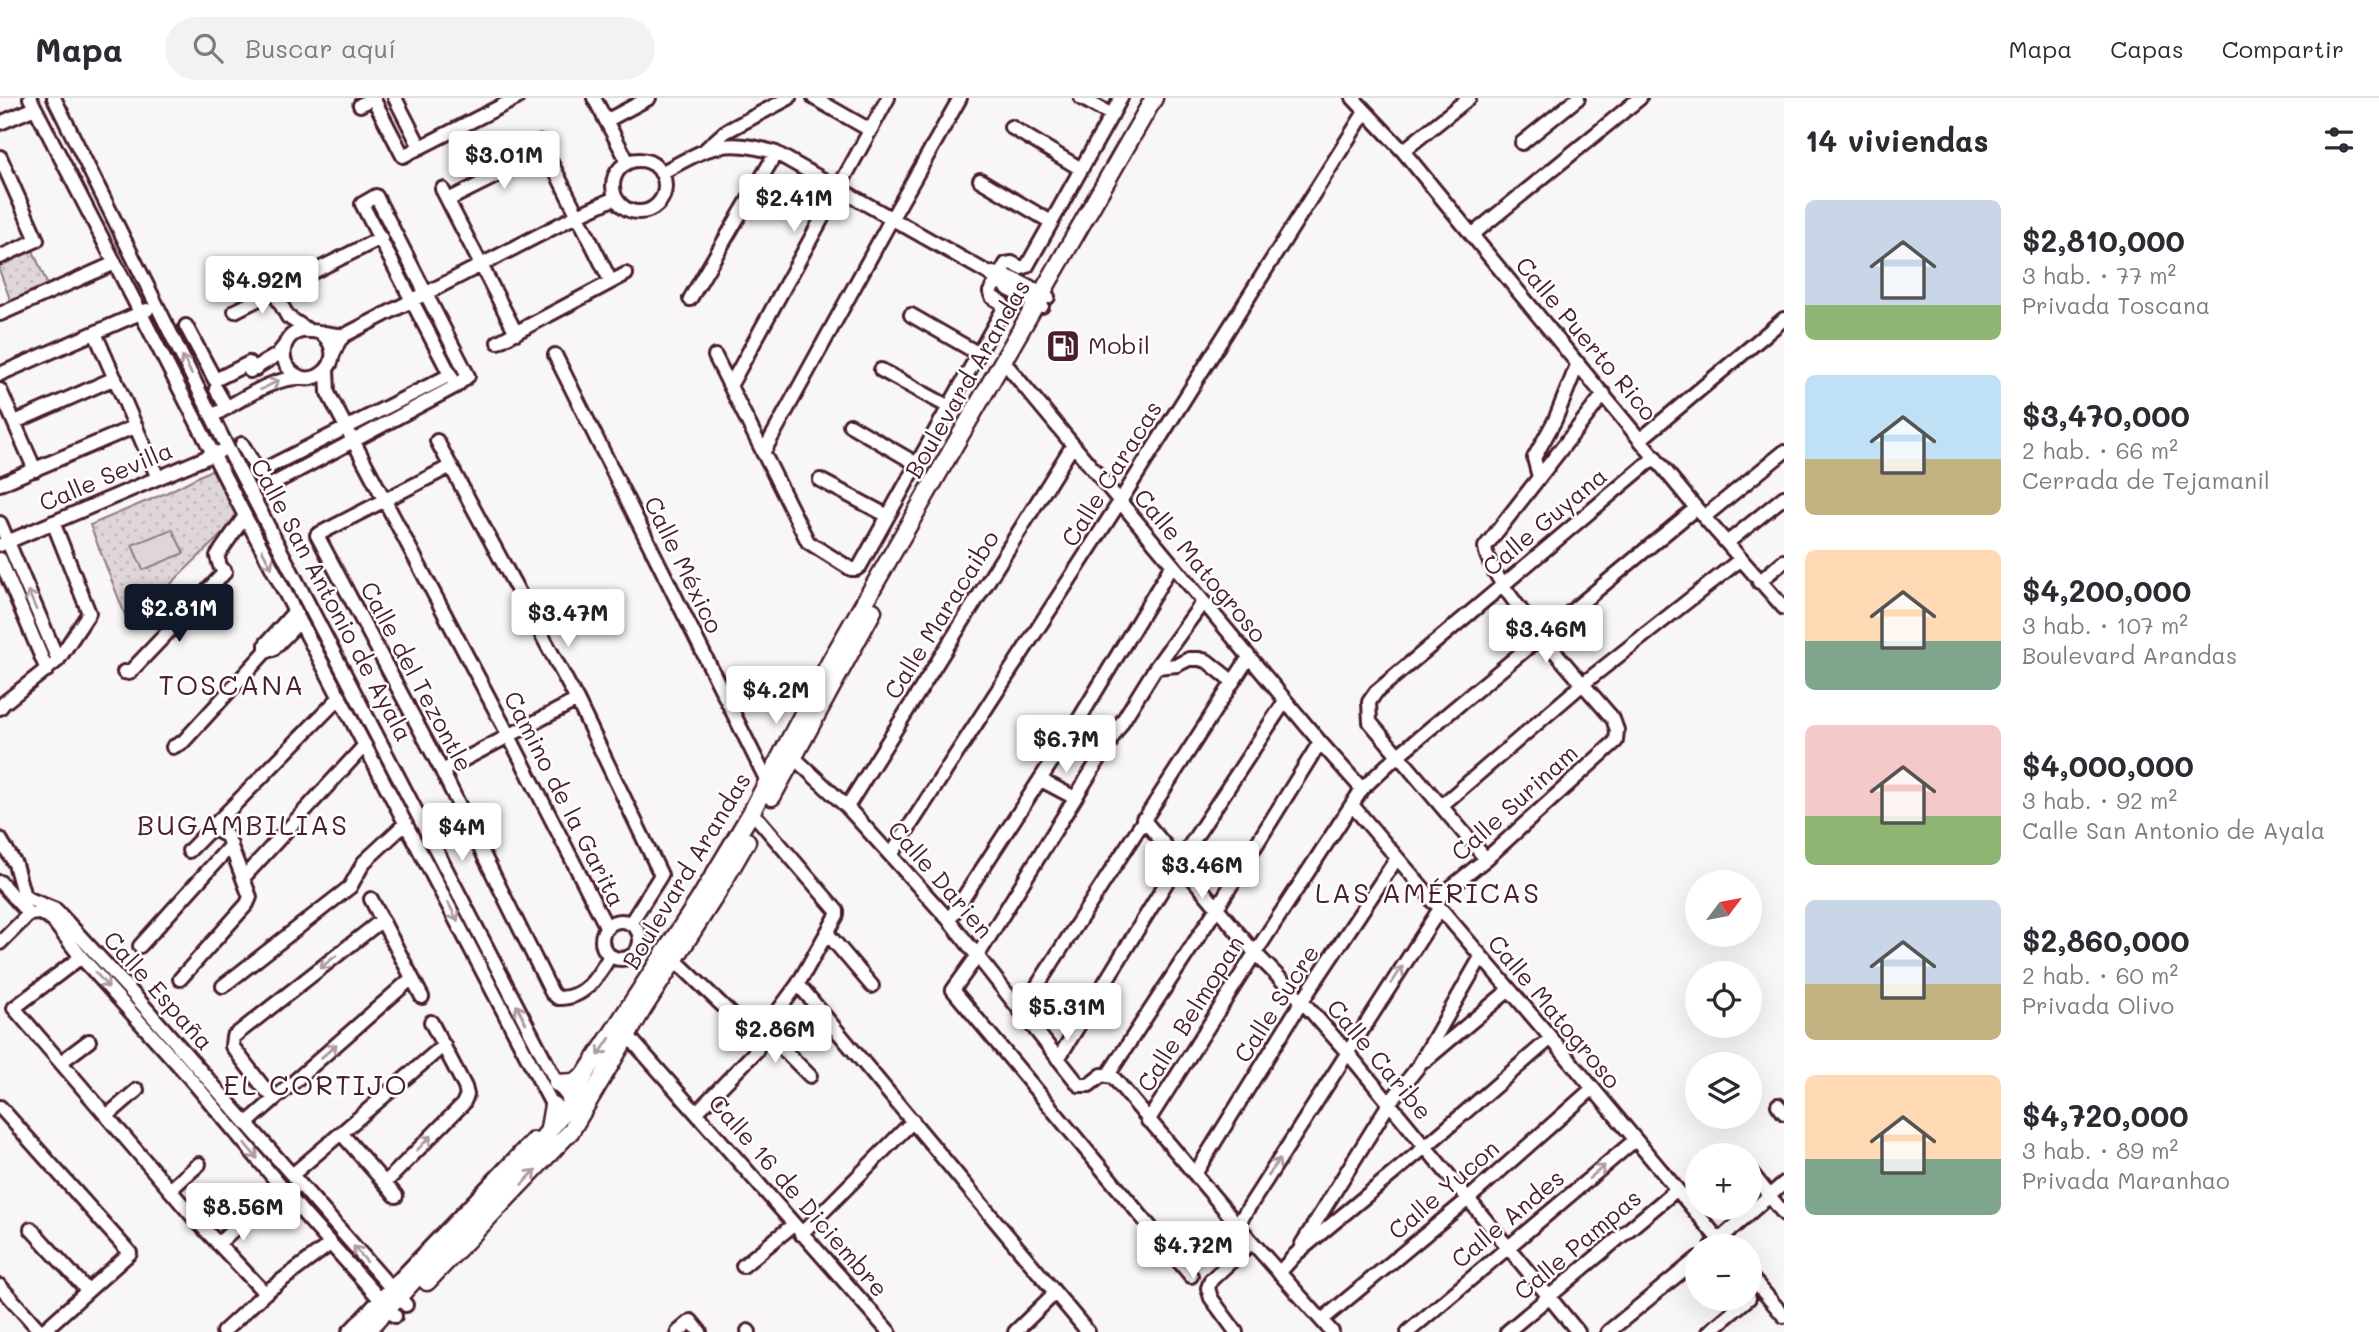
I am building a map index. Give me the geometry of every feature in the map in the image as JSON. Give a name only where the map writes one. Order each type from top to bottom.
[{"type":"main road","name":"Boulevard Arandas","points":[[837,663],[1009,368],[1043,300],[1154,98]]},
{"type":"main road","name":"Boulevard Arandas","points":[[577,1108],[588,1070],[623,1029],[674,959],[717,893],[837,663],[1160,98]]},
{"type":"main road","name":"Boulevard Arandas","points":[[380,1332],[393,1303],[556,1122],[577,1108],[699,901],[755,817]]},
{"type":"main road","points":[[557,1083],[575,1082],[588,1070]]},
{"type":"main road","name":"Boulevard Arandas","points":[[366,1332],[518,1168],[556,1122]]},
{"type":"main road","points":[[501,1173],[518,1168]]},
{"type":"street","name":"Calle San Antonio de Ayala","points":[[54,98],[228,449],[557,1083],[577,1108]]},
{"type":"street","points":[[360,105],[373,98],[403,156],[517,98]]},
{"type":"street","points":[[395,98],[421,148]]},
{"type":"street","points":[[594,98],[628,162]]},
{"type":"street","points":[[606,121],[649,98]]},
{"type":"street","points":[[662,173],[704,150],[725,132],[789,98]]},
{"type":"street","points":[[730,386],[888,98]]},
{"type":"street","points":[[763,453],[960,98]]},
{"type":"street","points":[[1081,98],[1112,115]]},
{"type":"street","points":[[715,356],[808,542],[856,569],[1003,310],[1002,303],[992,297],[990,292],[995,276],[1009,263],[1021,268],[1027,266],[1121,98]]},
{"type":"street","points":[[1403,151],[1469,98]]},
{"type":"street","points":[[1522,143],[1578,98]]},
{"type":"street","points":[[1472,235],[1640,98]]},
{"type":"street","points":[[819,99],[870,130]]},
{"type":"street","points":[[0,123],[32,103],[284,592],[423,854],[556,1122],[501,1173],[393,1303],[349,1332]]},
{"type":"street","name":"Calle Puerto Rico","points":[[1362,103],[1700,513],[1784,608]]},
{"type":"street","name":"Calle Caracas","points":[[891,855],[1119,503],[1362,103]]},
{"type":"street","points":[[1011,127],[1081,169]]},
{"type":"street","points":[[704,150],[741,143],[776,153],[995,276],[1043,300]]},
{"type":"street","points":[[516,333],[445,195],[543,147],[611,282]]},
{"type":"street","points":[[690,299],[776,153]]},
{"type":"street","points":[[0,157],[37,240],[0,257]]},
{"type":"street","points":[[640,160],[653,163],[662,173],[664,193],[660,203],[652,209],[631,211],[615,198],[613,184],[617,171],[628,162],[640,160]]},
{"type":"street","points":[[980,180],[1051,222]]},
{"type":"street","points":[[259,472],[346,428],[468,376],[376,197],[362,204],[453,381]]},
{"type":"street","points":[[212,416],[276,381],[289,377],[315,378],[330,363],[335,348],[345,335],[615,198]]},
{"type":"street","points":[[235,311],[381,239]]},
{"type":"street","points":[[0,314],[115,263]]},
{"type":"street","points":[[498,342],[626,274]]},
{"type":"street","points":[[274,292],[288,317],[307,330],[345,335]]},
{"type":"street","points":[[0,374],[157,305]]},
{"type":"street","points":[[911,315],[979,354]]},
{"type":"street","points":[[288,317],[284,352],[288,368],[304,378]]},
{"type":"street","points":[[1641,439],[1784,319]]},
{"type":"street","points":[[186,326],[215,380],[249,363],[256,369]]},
{"type":"street","points":[[202,396],[256,369],[277,355],[297,332],[307,330]]},
{"type":"street","points":[[95,333],[158,478]]},
{"type":"street","points":[[321,333],[330,343],[330,363]]},
{"type":"street","name":"Calle México","points":[[555,355],[771,789]]},
{"type":"street","name":"Camino de la Garita","points":[[328,393],[330,363]]},
{"type":"street","points":[[1539,477],[1534,458],[1555,420],[1578,363]]},
{"type":"street","name":"Calle Matogroso","points":[[1009,368],[1285,701],[1362,789]]},
{"type":"street","points":[[881,370],[949,407]]},
{"type":"street","points":[[15,422],[115,378]]},
{"type":"street","name":"Camino de la Garita","points":[[304,378],[328,393],[607,928]]},
{"type":"street","points":[[242,444],[267,487],[354,441],[453,381]]},
{"type":"street","points":[[216,389],[227,408]]},
{"type":"street","points":[[0,390],[35,470]]},
{"type":"street","points":[[1584,683],[1502,585],[1486,555],[1485,547],[1604,394]]},
{"type":"street","points":[[850,425],[917,464]]},
{"type":"street","points":[[0,485],[136,426]]},
{"type":"street","points":[[437,441],[577,700],[661,875],[630,925]]},
{"type":"street","name":"Calle Maracaibo","points":[[847,807],[1073,445]]},
{"type":"street","name":"Calle Sevilla","points":[[4,543],[228,449]]},
{"type":"street","name":"Calle Belmopan","points":[[1148,1121],[1362,789],[1397,756],[1542,635],[1784,452]]},
{"type":"street","name":"Calle Guyana","points":[[1397,756],[1370,722],[1369,702],[1376,692],[1654,457]]},
{"type":"street","points":[[384,500],[451,466]]},
{"type":"street","points":[[820,481],[888,516]]},
{"type":"street","points":[[1728,542],[1784,497]]},
{"type":"street","name":"Calle del Tezontle","points":[[384,500],[317,535],[442,771],[552,993],[558,998],[565,998],[592,985],[610,956]]},
{"type":"street","points":[[165,629],[192,600],[225,572],[220,566],[218,556],[245,516]]},
{"type":"street","points":[[1,701],[58,660],[89,612],[54,522]]},
{"type":"street","points":[[0,523],[4,543],[58,660]]},
{"type":"street","points":[[0,559],[47,670]]},
{"type":"street","points":[[1441,806],[1584,683],[1741,559]]},
{"type":"street","points":[[1759,582],[1784,561]]},
{"type":"street","points":[[949,920],[1041,780],[1172,565]]},
{"type":"street","points":[[284,592],[299,585]]},
{"type":"street","points":[[1191,1276],[953,990],[978,955],[1156,667],[1203,602]]},
{"type":"street","points":[[173,747],[183,742],[266,651],[266,644],[297,616]]},
{"type":"street","points":[[1021,1011],[1249,657]]},
{"type":"street","points":[[1156,667],[1199,659],[1207,661],[1232,681]]},
{"type":"street","name":"Calle Surinam","points":[[1237,1224],[1436,906],[1616,741],[1617,730],[1613,719],[1584,683]]},
{"type":"street","points":[[189,851],[340,697]]},
{"type":"street","points":[[442,771],[577,700]]},
{"type":"street","points":[[1058,1059],[1179,862],[1285,701]]},
{"type":"street","points":[[1078,721],[1110,743]]},
{"type":"street","points":[[1320,742],[1217,908],[1108,1075],[1332,1332]]},
{"type":"street","points":[[243,878],[365,745]]},
{"type":"street","name":"Calle Darien","points":[[790,753],[847,807],[949,920],[1079,1085],[1089,1085],[1102,1075],[1108,1075]]},
{"type":"street","points":[[1397,756],[1486,859]]},
{"type":"street","points":[[383,779],[397,772]]},
{"type":"street","points":[[1041,780],[1075,798]]},
{"type":"street","name":"Calle Matogroso","points":[[1352,805],[1551,1038],[1710,1234]]},
{"type":"street","points":[[697,1112],[756,1051],[763,1034],[798,984],[838,914],[755,817]]},
{"type":"street","name":"Calle Caribe","points":[[1143,819],[1255,953],[1302,1001],[1390,1102],[1424,1147],[1578,1332]]},
{"type":"street","points":[[223,986],[350,887],[364,862],[406,822]]},
{"type":"street","points":[[180,979],[247,904],[250,897],[231,845],[224,833],[211,828]]},
{"type":"street","points":[[0,839],[15,864],[19,896]]},
{"type":"street","points":[[140,946],[231,845]]},
{"type":"street","points":[[423,854],[436,848]]},
{"type":"street","name":"Calle Sucre","points":[[1195,1174],[1302,1001],[1397,858]]},
{"type":"street","points":[[0,882],[19,896],[27,898],[36,910],[0,943]]},
{"type":"street","points":[[371,899],[422,997]]},
{"type":"street","name":"Calle España","points":[[36,910],[54,922],[81,957],[246,1124],[317,1204],[393,1303]]},
{"type":"street","name":"Calle España","points":[[36,910],[57,910],[188,1066],[305,1215],[330,1244],[393,1303]]},
{"type":"street","points":[[278,1096],[264,1088],[237,1054],[232,1046],[233,1037],[382,920]]},
{"type":"street","points":[[620,922],[630,925],[639,936],[638,948],[634,954],[623,959],[610,956],[602,942],[607,928],[620,922]]},
{"type":"street","points":[[827,933],[872,986]]},
{"type":"street","points":[[81,957],[13,1008],[170,1190],[265,1293]]},
{"type":"street","points":[[1296,1254],[1390,1102],[1418,1067],[1481,957]]},
{"type":"street","points":[[674,959],[748,1030],[763,1034],[810,1076]]},
{"type":"street","points":[[246,1124],[412,978]]},
{"type":"street","points":[[798,984],[1088,1332]]},
{"type":"street","points":[[1418,1067],[1508,990]]},
{"type":"street","points":[[385,1183],[463,1104],[467,1095],[466,1087],[431,1021]]},
{"type":"street","name":"Calle 16 de Diciembre","points":[[623,1029],[889,1332]]},
{"type":"street","points":[[1279,1273],[1296,1254],[1551,1038]]},
{"type":"street","points":[[61,1062],[89,1041]]},
{"type":"street","points":[[292,1175],[444,1045]]},
{"type":"street","name":"Calle Yucon","points":[[1322,1320],[1468,1200],[1592,1089]]},
{"type":"street","points":[[107,1116],[137,1090]]},
{"type":"street","points":[[0,1107],[130,1253],[41,1332],[0,1286]]},
{"type":"street","points":[[743,1266],[797,1229],[913,1121]]},
{"type":"street","points":[[341,1133],[396,1195]]},
{"type":"street","name":"Calle Andes","points":[[1408,1332],[1635,1140]]},
{"type":"street","points":[[170,1190],[199,1164]]},
{"type":"street","points":[[1729,1234],[1784,1183]]},
{"type":"street","points":[[1762,1187],[1784,1214]]},
{"type":"street","name":"Calle Pampas","points":[[1507,1332],[1676,1190]]},
{"type":"street","points":[[305,1215],[317,1204]]},
{"type":"street","points":[[218,1244],[246,1218]]},
{"type":"street","points":[[31,1229],[87,1290]]},
{"type":"street","points":[[1236,1332],[1211,1298],[1208,1288],[1211,1280],[1252,1242]]},
{"type":"street","points":[[223,1332],[265,1293],[330,1244]]},
{"type":"street","points":[[1608,1332],[1685,1269]]},
{"type":"street","points":[[1762,1290],[1784,1316]]},
{"type":"street","points":[[1015,1332],[1055,1293]]},
{"type":"street","points":[[1709,1332],[1734,1311]]},
{"type":"street","points":[[678,1332],[691,1321],[700,1332]]},
{"type":"shaded area","points":[[32,248],[48,286],[11,302],[0,272],[0,263]]},
{"type":"shaded area","points":[[213,469],[240,516],[129,625],[90,525],[166,493]]},
{"type":"shaded area","points":[[172,529],[184,553],[143,570],[132,545]]},
{"type":"place","name":"Mobil","points":[[1063,346]]},
{"type":"district","name":"TOSCANA","points":[[232,685]]},
{"type":"district","name":"BUGAMBILIAS","points":[[243,825]]},
{"type":"district","name":"LAS AMÉRICAS","points":[[1428,893]]},
{"type":"district","name":"EL CORTIJO","points":[[316,1085]]}]
